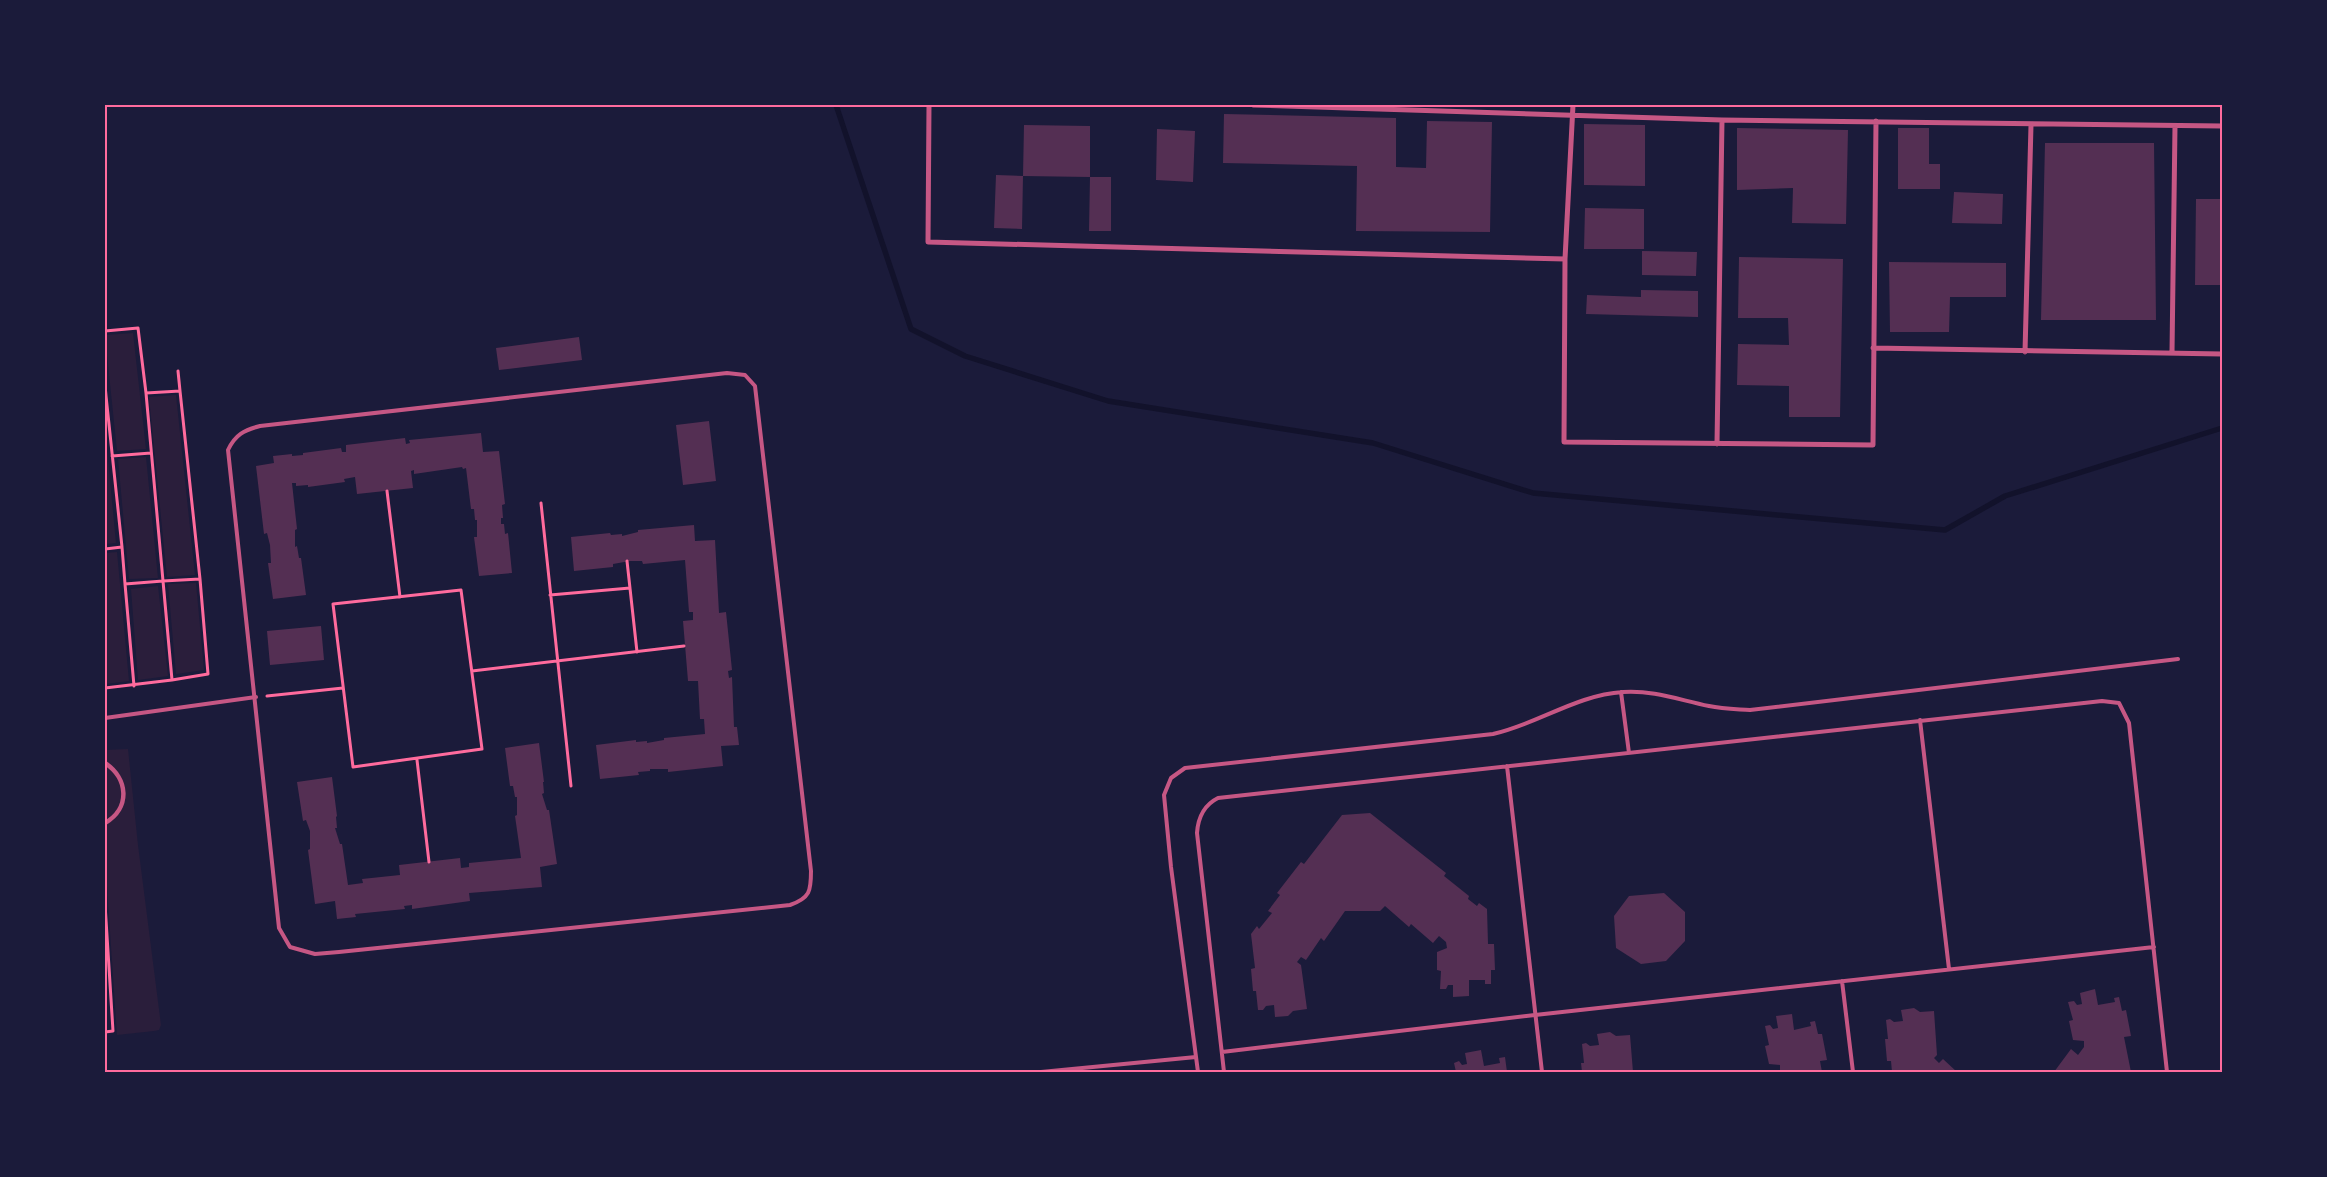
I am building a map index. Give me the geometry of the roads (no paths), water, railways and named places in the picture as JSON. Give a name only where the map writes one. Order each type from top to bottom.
[{"type":"street","points":[[929,105],[928,242],[1565,259]]},
{"type":"street","points":[[1253,105],[1722,120],[2222,126]]},
{"type":"street","points":[[1573,105],[1565,259],[1564,442],[1873,445],[1876,121]]},
{"type":"street","points":[[1717,444],[1722,120]]},
{"type":"street","points":[[2025,352],[2031,124]]},
{"type":"street","points":[[2172,353],[2175,126]]},
{"type":"street","points":[[1873,348],[2222,354]]},
{"type":"street","points":[[105,763],[114,769],[121,778],[124,799],[119,810],[105,823]]},
{"type":"lane","points":[[727,373],[745,375],[755,386],[811,871],[809,892],[802,901],[780,906],[338,952],[315,954],[290,947],[280,928],[256,697],[228,450],[238,434],[246,429],[727,373]]},
{"type":"lane","points":[[1198,1072],[1171,867],[1164,794],[1171,778],[1178,772],[1194,766],[1493,734],[1530,723],[1583,699],[1621,692],[1654,692],[1707,706],[1750,710],[2178,659]]},
{"type":"lane","points":[[1621,692],[1629,753]]},
{"type":"lane","points":[[105,718],[256,697]]},
{"type":"lane","points":[[1224,1072],[1197,833],[1200,817],[1211,801],[1224,797],[1920,720],[2111,701],[2119,703],[2129,723],[2166,1072]]},
{"type":"lane","points":[[1920,720],[1949,969]]},
{"type":"lane","points":[[1507,766],[1542,1072]]},
{"type":"lane","points":[[1222,1052],[1536,1015],[2154,947]]},
{"type":"lane","points":[[1842,981],[1852,1072]]},
{"type":"lane","points":[[1041,1072],[1196,1057]]},
{"type":"waterway","points":[[836,105],[911,329],[965,356],[1108,401],[1373,443],[1533,493],[1945,530],[2005,496],[2222,428]]}]
